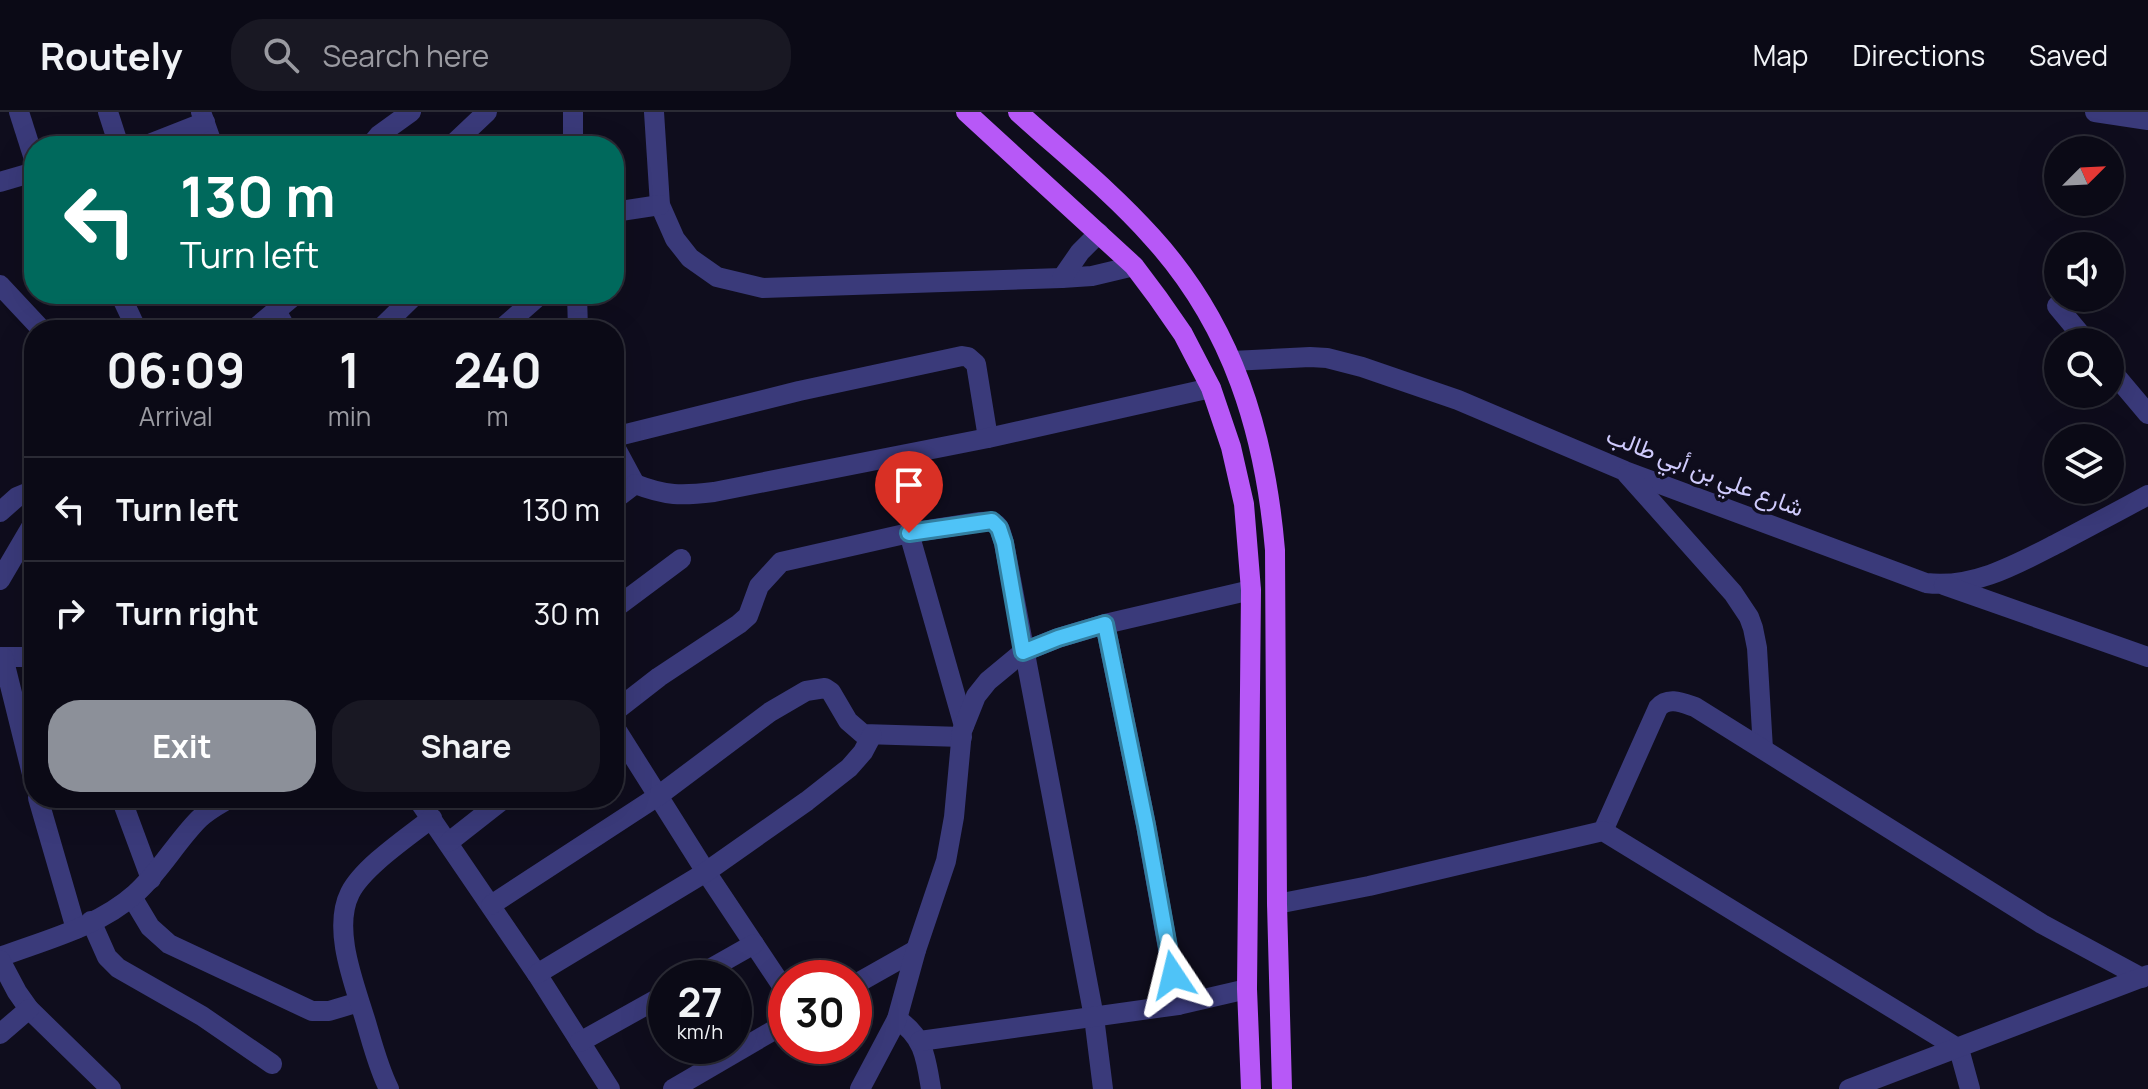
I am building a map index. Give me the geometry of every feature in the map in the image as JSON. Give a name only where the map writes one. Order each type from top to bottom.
[{"type":"main road","points":[[966,112],[1134,266],[1183,334],[1211,388],[1231,447],[1244,504],[1251,590],[1247,989],[1251,1089]]},
{"type":"main road","points":[[1018,112],[1124,207],[1154,239],[1189,284],[1212,321],[1250,406],[1271,502],[1275,565],[1277,904],[1282,1089]]},
{"type":"street","points":[[19,112],[27,136]]},
{"type":"street","points":[[108,112],[116,136]]},
{"type":"street","points":[[378,136],[411,112]]},
{"type":"street","points":[[462,136],[487,112]]},
{"type":"street","points":[[573,112],[573,136]]},
{"type":"street","points":[[654,112],[660,205],[675,239],[690,258],[717,277],[763,288],[1062,278],[1092,276],[1134,266]]},
{"type":"street","points":[[2095,112],[2148,120]]},
{"type":"street","points":[[164,136],[203,117],[210,136]]},
{"type":"street","points":[[0,182],[24,175]]},
{"type":"street","points":[[624,210],[660,205]]},
{"type":"street","points":[[1062,278],[1080,252],[1099,233]]},
{"type":"street","points":[[0,285],[33,320]]},
{"type":"street","points":[[264,320],[282,304]]},
{"type":"street","points":[[389,320],[406,304]]},
{"type":"street","points":[[511,320],[530,304]]},
{"type":"street","points":[[2062,312],[2075,328]]},
{"type":"street","points":[[624,435],[799,391],[962,356],[976,364],[988,438]]},
{"type":"street","name":"شارع علي بن أبي طالب","points":[[1232,361],[1310,357],[1362,367],[1458,400],[1625,471],[1926,583],[1943,585],[2001,571],[2148,495]]},
{"type":"street","points":[[2124,386],[2148,414]]},
{"type":"street","points":[[624,464],[635,484],[666,494],[714,492],[988,438],[1211,388]]},
{"type":"street","points":[[1625,471],[1733,593],[1749,617],[1757,648],[1763,749]]},
{"type":"street","points":[[624,492],[635,484]]},
{"type":"street","points":[[0,512],[24,494]]},
{"type":"street","points":[[624,704],[748,616],[759,586],[781,562],[909,533],[992,521],[996,523],[1004,543],[1094,1017],[1103,1089]]},
{"type":"street","points":[[909,533],[963,732]]},
{"type":"street","points":[[0,580],[24,539]]},
{"type":"street","points":[[624,602],[681,559]]},
{"type":"street","points":[[1943,585],[2148,657]]},
{"type":"street","points":[[860,1089],[897,1019],[946,861],[963,732],[976,696],[988,681],[1023,652],[1058,638],[1251,590]]},
{"type":"street","points":[[1105,624],[1146,825],[1178,1005]]},
{"type":"street","points":[[24,657],[2,657],[24,743]]},
{"type":"street","points":[[491,905],[658,796],[770,712],[806,691],[825,688],[831,692],[848,721],[863,734],[963,732]]},
{"type":"street","points":[[1603,831],[1654,717],[1662,704],[1680,702],[1695,707],[2042,924],[2145,977]]},
{"type":"street","points":[[537,974],[706,872],[807,801],[849,768],[872,735]]},
{"type":"street","points":[[624,742],[768,965]]},
{"type":"street","points":[[42,808],[84,925],[107,957],[118,968],[202,1016],[272,1064]]},
{"type":"street","points":[[125,808],[151,879]]},
{"type":"street","points":[[111,1089],[29,1009],[0,958],[84,925],[132,897],[151,879],[200,818],[215,808]]},
{"type":"street","points":[[424,808],[537,974],[610,1089]]},
{"type":"street","points":[[449,842],[492,808]]},
{"type":"street","points":[[389,1089],[348,965],[344,912],[349,893],[363,874],[432,818]]},
{"type":"street","points":[[1277,904],[1369,886],[1603,831],[1959,1049],[1970,1089]]},
{"type":"street","points":[[132,897],[158,937],[181,951],[312,1011],[329,1011],[359,1002]]},
{"type":"street","points":[[726,960],[754,944]]},
{"type":"street","points":[[872,975],[916,950]]},
{"type":"street","points":[[1849,1089],[2145,977]]},
{"type":"street","points":[[920,1041],[1178,1005],[1247,989]]},
{"type":"street","points":[[580,1042],[648,1004]]},
{"type":"street","points":[[0,1034],[29,1009]]},
{"type":"street","points":[[897,1019],[911,1028],[920,1041],[931,1089]]},
{"type":"street","points":[[673,1089],[768,1034]]},
{"type":"route","points":[[909,533],[992,521],[996,523],[1004,543],[1023,652],[1105,624],[1173,975]]}]
